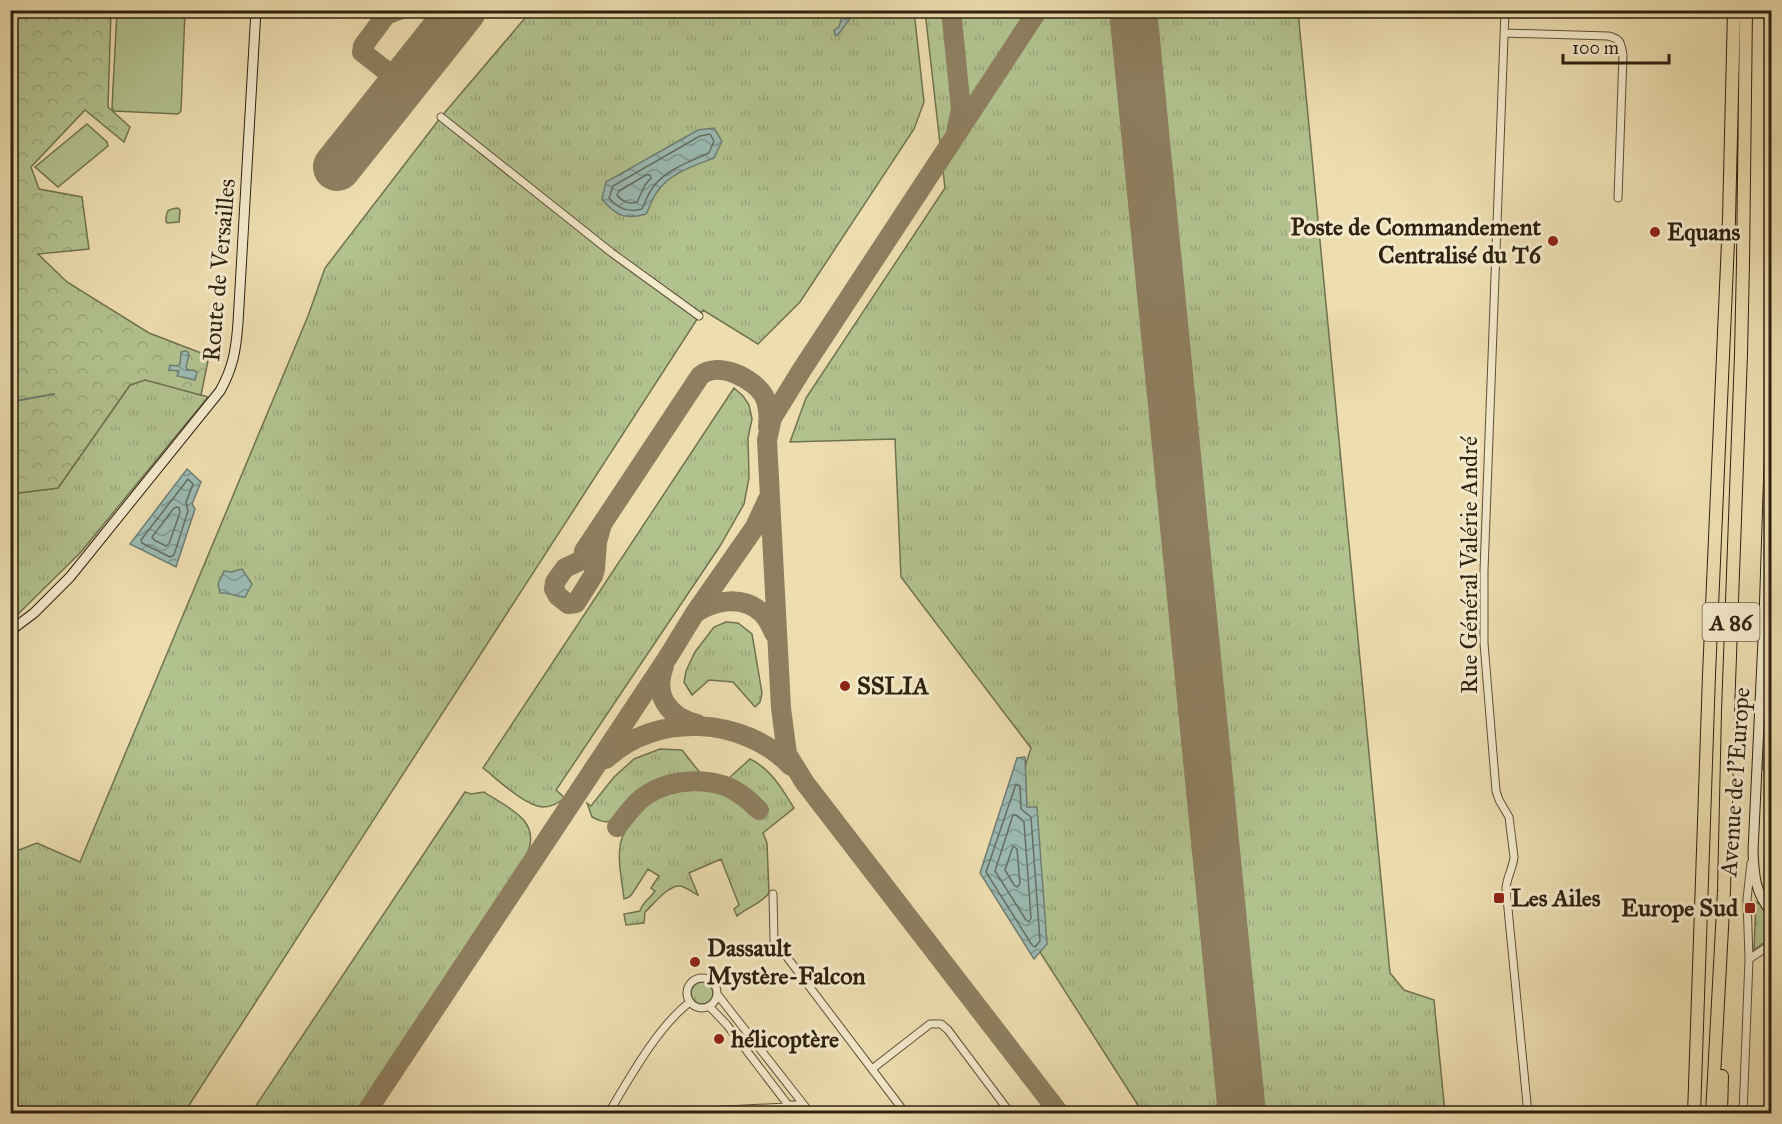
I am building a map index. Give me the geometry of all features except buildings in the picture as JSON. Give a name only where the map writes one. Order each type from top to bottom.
[{"type":"highway","name":"A 86","points":[[1694,1113],[1709,675],[1729,219],[1734,10]]},
{"type":"highway","name":"A 86","points":[[1712,1113],[1719,991],[1743,286],[1746,10]]},
{"type":"highway","points":[[1719,991],[1723,1034],[1721,1113]]},
{"type":"main road","name":"Route de Versailles","points":[[10,631],[34,613],[70,577],[220,391],[233,365],[238,324],[256,10]]},
{"type":"main road","name":"Avenue de l'Europe","points":[[1753,851],[1769,607],[1766,534],[1772,371]]},
{"type":"main road","points":[[1766,534],[1772,545]]},
{"type":"main road","name":"Avenue de l'Europe","points":[[1772,599],[1769,607],[1772,619]]},
{"type":"main road","points":[[1753,851],[1754,880],[1760,896],[1772,913]]},
{"type":"street","name":"Rue Général Valérie André","points":[[1505,10],[1484,609],[1487,690],[1496,791],[1509,817],[1514,857],[1514,863],[1506,878],[1506,888],[1528,1113]]},
{"type":"street","points":[[1504,33],[1608,36],[1616,38],[1621,44],[1623,55],[1618,198]]},
{"type":"street","points":[[441,117],[612,253],[699,316]]},
{"type":"street","name":"Avenue de l'Europe","points":[[1743,1113],[1749,959],[1747,899],[1753,851]]},
{"type":"street","points":[[772,894],[774,940],[906,1113]]},
{"type":"street","points":[[1749,959],[1772,945]]},
{"type":"street","points":[[717,994],[709,1006],[696,1007],[687,998],[688,987],[695,980],[705,978],[710,980],[717,994],[811,1113]]},
{"type":"street","points":[[625,1113],[609,1112],[660,1032],[674,1015],[690,1002]]},
{"type":"street","points":[[709,1006],[727,1025],[795,1113]]},
{"type":"street","points":[[872,1069],[930,1024],[941,1024],[1011,1113]]},
{"type":"street","points":[[649,1113],[804,1105]]},
{"type":"green space","points":[[10,11],[111,11],[108,107],[130,127],[124,142],[85,110],[31,167],[39,189],[82,197],[89,249],[38,254],[67,282],[149,333],[209,356],[201,395],[145,380],[130,385],[58,488],[11,494]]},
{"type":"green space","points":[[117,11],[185,11],[181,111],[178,114],[114,111],[112,108]]},
{"type":"green space","points":[[531,11],[914,11],[924,102],[914,129],[800,302],[758,344],[703,310],[184,1113],[11,1114],[11,853],[37,843],[80,862],[308,316],[325,268],[441,117]]},
{"type":"green space","points":[[925,11],[1298,11],[1390,973],[1404,990],[1434,1000],[1445,1113],[1143,1113],[990,874],[1031,748],[901,577],[895,439],[790,442],[806,398],[945,188]]},
{"type":"green space","points":[[87,124],[107,142],[108,146],[58,187],[35,167]]},
{"type":"green space","points":[[178,208],[180,210],[179,222],[167,223],[167,212]]},
{"type":"green space","points":[[145,379],[208,397],[81,552],[11,621],[11,494],[58,488],[130,385]]},
{"type":"green space","points":[[734,388],[749,405],[752,419],[748,438],[749,478],[744,504],[720,546],[556,790],[565,798],[546,807],[528,802],[483,768]]},
{"type":"green space","points":[[726,622],[738,623],[752,634],[762,693],[760,702],[755,707],[733,682],[709,680],[692,695],[684,682],[686,671],[695,652],[714,627]]},
{"type":"green space","points":[[1762,730],[1770,731],[1771,772],[1762,768]]},
{"type":"green space","points":[[660,749],[682,750],[701,774],[675,776],[649,784],[632,796],[617,816],[610,821],[592,817],[587,803],[591,806],[614,777],[634,759]]},
{"type":"green space","points":[[750,759],[770,774],[794,808],[763,833],[767,843],[769,893],[737,916],[734,909],[739,905],[721,859],[689,873],[698,895],[680,886],[675,887],[666,892],[645,912],[644,923],[626,925],[624,914],[640,911],[642,905],[655,891],[651,888],[659,876],[648,869],[632,894],[624,899],[620,845],[629,825],[638,813],[663,795],[692,788],[707,789],[722,794],[753,815],[765,806],[749,791],[728,779]]},
{"type":"green space","points":[[1766,778],[1772,778],[1771,898],[1764,877]]},
{"type":"green space","points":[[465,792],[471,794],[484,792],[520,816],[530,832],[527,854],[356,1113],[251,1113]]},
{"type":"green space","points":[[1756,902],[1760,904],[1771,923],[1772,941],[1754,950]]},
{"type":"green space","points":[[702,982],[710,985],[713,993],[710,1001],[702,1004],[694,1001],[691,993],[694,985]]},
{"type":"water","points":[[851,15],[838,35],[835,35],[834,30],[839,27],[842,16]]},
{"type":"water","points":[[714,128],[722,141],[714,158],[682,171],[668,180],[655,194],[646,214],[632,217],[621,215],[602,199],[606,182],[698,130]]},
{"type":"water","points":[[185,351],[189,355],[186,367],[188,370],[197,372],[195,380],[177,376],[179,371],[169,370],[170,365],[180,364],[181,352]]},
{"type":"water","points":[[187,469],[201,482],[192,504],[195,509],[176,567],[130,544]]},
{"type":"water","points":[[242,569],[252,584],[245,597],[220,593],[218,584],[224,571]]},
{"type":"water","points":[[1025,757],[1027,807],[1037,807],[1047,944],[1034,959],[980,873],[1017,758]]},
{"type":"waterway","points":[[10,402],[54,394]]},
{"type":"taxiway","points":[[399,10],[386,15],[363,46],[362,52],[403,84]]},
{"type":"taxiway","points":[[951,10],[961,109],[957,128]]},
{"type":"taxiway","points":[[1038,10],[801,371],[772,418],[767,440],[781,708],[787,754],[805,783],[1060,1114]]},
{"type":"taxiway","points":[[602,524],[580,561],[565,568],[555,582],[554,589],[558,596],[568,604],[576,603],[593,576],[597,542],[602,524],[700,376],[716,370],[726,371],[754,384],[765,398],[768,427]]},
{"type":"taxiway","points":[[365,1114],[695,613],[755,527],[767,501]]},
{"type":"taxiway","points":[[695,613],[711,605],[729,601],[746,604],[762,613],[774,633]]},
{"type":"taxiway","points":[[664,666],[660,686],[666,703],[678,716],[697,724]]},
{"type":"taxiway","points":[[606,759],[627,744],[650,733],[675,727],[700,726],[749,737],[772,750],[791,766]]},
{"type":"taxiway","points":[[617,827],[633,806],[645,796],[667,785],[680,782],[719,784],[742,795],[759,810]]},
{"type":"runway","points":[[337,167],[462,10]]},
{"type":"runway","points":[[1133,10],[1242,1114]]},
{"type":"place","name":"Equans","points":[[1655,232]]},
{"type":"place","name":"Poste de Commandement Centralisé du T6","points":[[1553,241]]},
{"type":"place","name":"SSLIA","points":[[845,686]]},
{"type":"place","name":"Les Ailes","points":[[1499,898]]},
{"type":"place","name":"Europe Sud","points":[[1750,908]]},
{"type":"place","name":"Dassault Mystère-Falcon","points":[[695,962]]},
{"type":"place","name":"hélicoptère","points":[[719,1039]]}]
